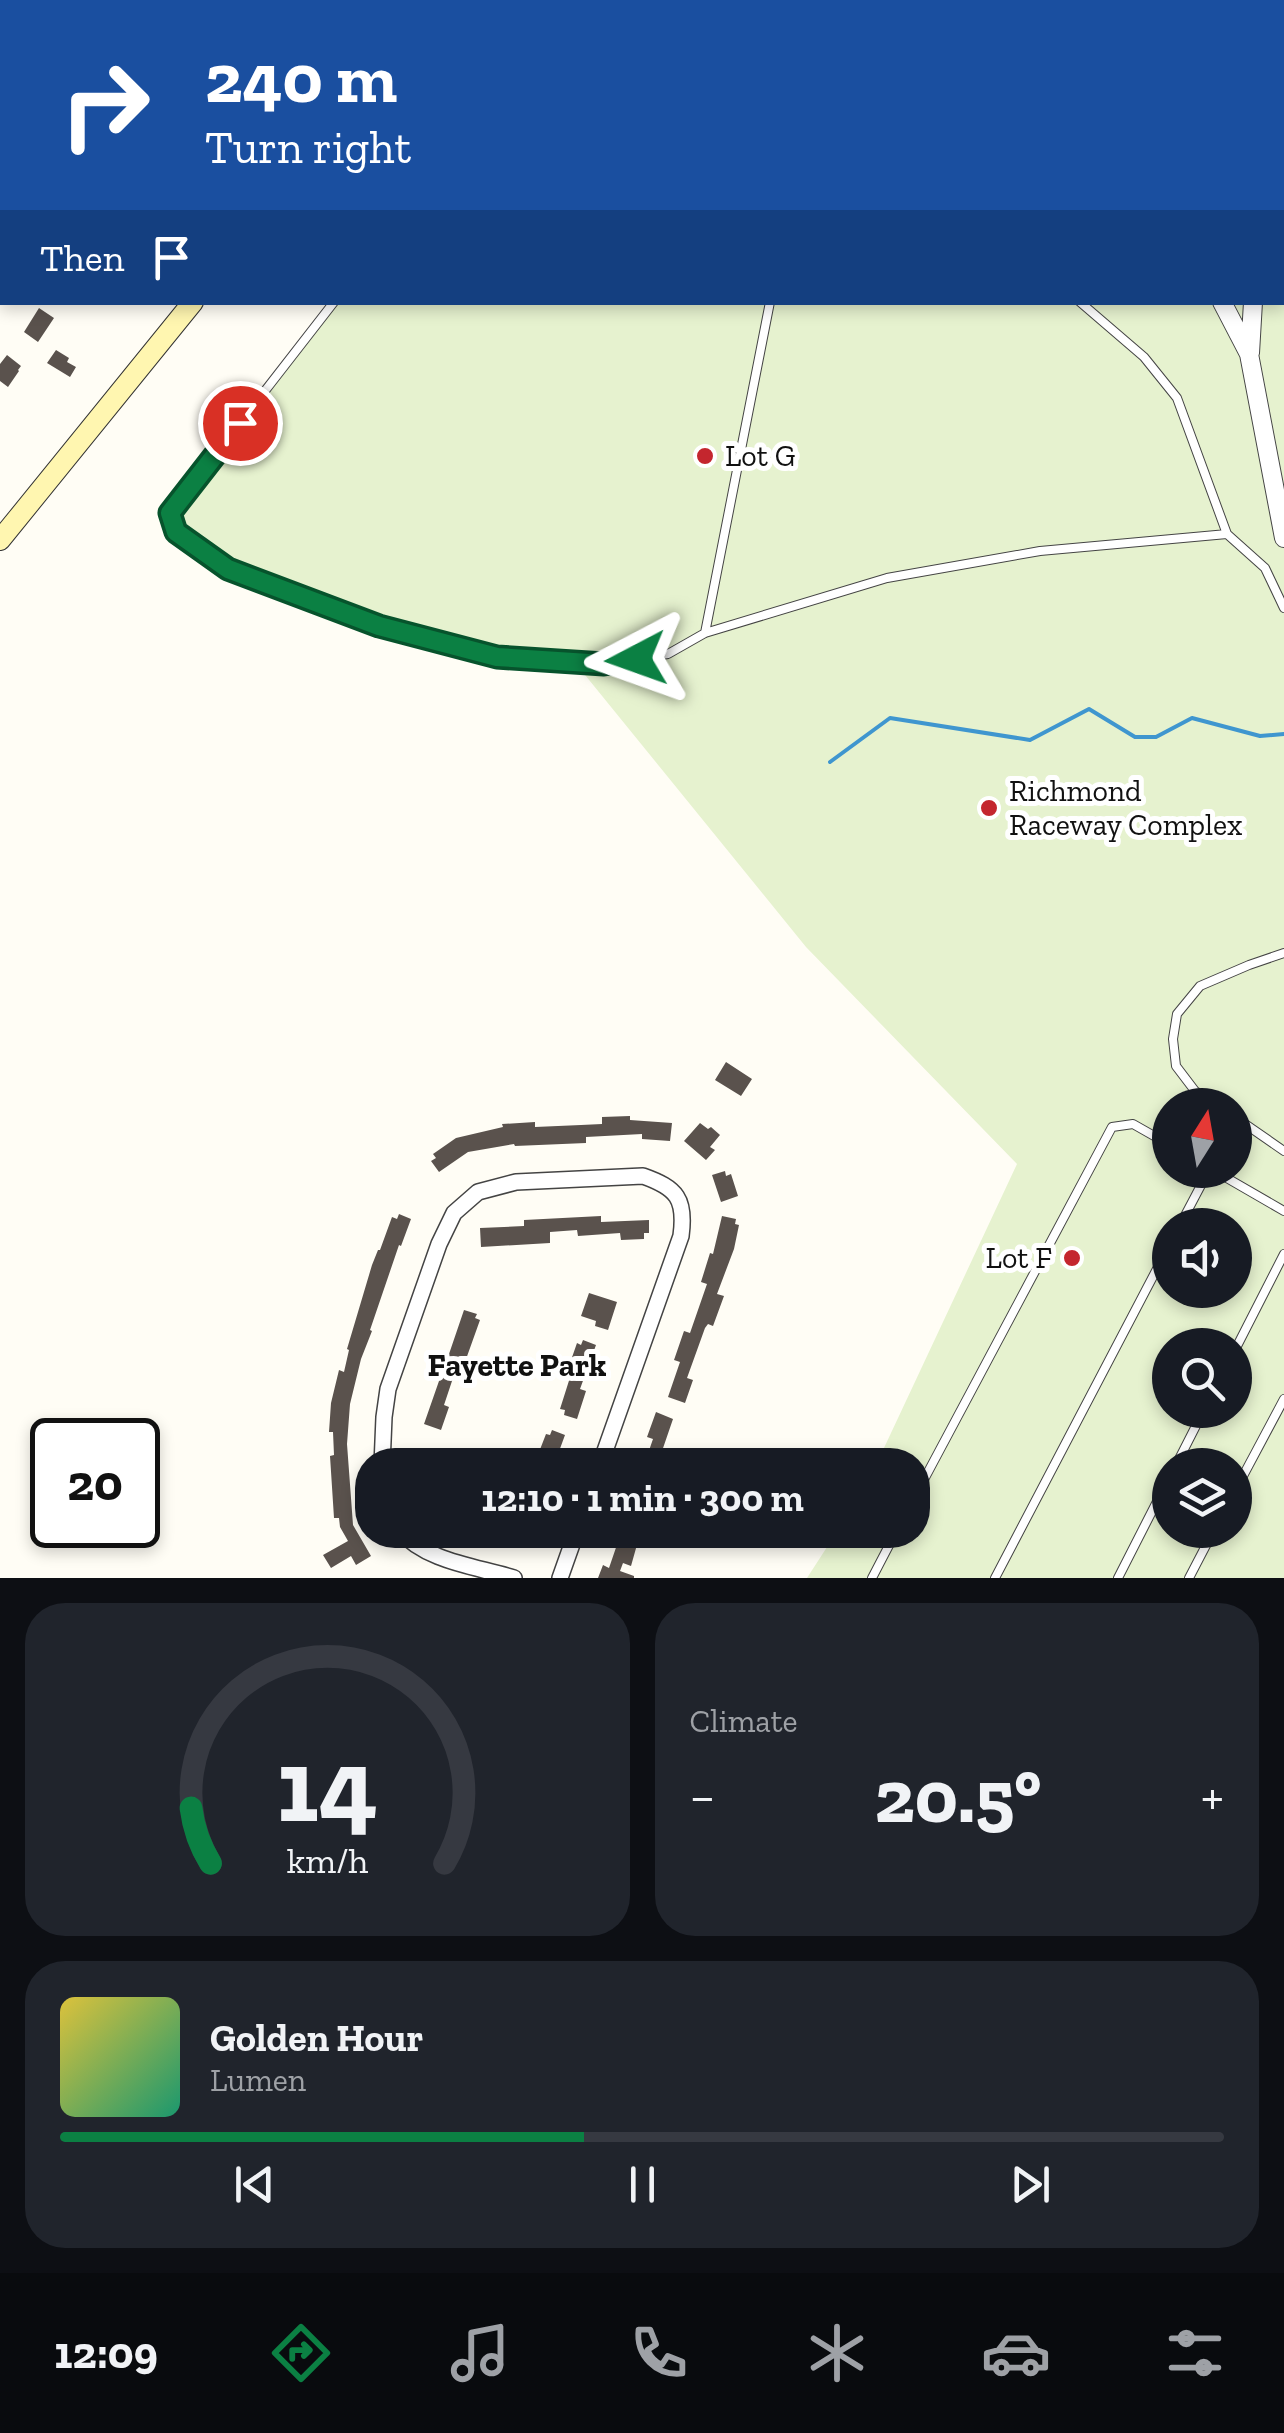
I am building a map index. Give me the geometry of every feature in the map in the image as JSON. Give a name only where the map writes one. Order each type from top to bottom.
[{"type":"main road","points":[[0,540],[191,305]]},
{"type":"street","points":[[1224,305],[1250,354]]},
{"type":"street","points":[[1253,305],[1250,354],[1284,538]]},
{"type":"street","points":[[383,1448],[388,1389],[438,1244],[454,1213],[478,1192],[516,1182],[637,1175],[672,1190],[683,1209],[680,1236],[606,1448]]},
{"type":"street","points":[[421,1548],[514,1578]]},
{"type":"street","points":[[560,1578],[571,1548]]},
{"type":"lane","points":[[332,305],[170,513],[176,532],[228,569],[379,626],[497,657],[604,664],[668,654],[705,633],[887,578],[1040,551],[1227,534]]},
{"type":"lane","points":[[705,633],[769,305]]},
{"type":"lane","points":[[1083,305],[1144,358],[1177,398],[1227,534],[1265,568],[1284,608]]},
{"type":"lane","points":[[1193,1088],[1176,1066],[1173,1039],[1177,1014],[1200,986],[1284,953]]},
{"type":"lane","points":[[930,1468],[1112,1128],[1133,1124],[1152,1135]]},
{"type":"lane","points":[[1252,1129],[1284,1151]]},
{"type":"lane","points":[[1244,1188],[1284,1210]]},
{"type":"lane","points":[[1246,1328],[1284,1254]]},
{"type":"lane","points":[[996,1578],[1152,1279]]},
{"type":"lane","points":[[1252,1460],[1284,1400]]},
{"type":"lane","points":[[1118,1578],[1152,1511]]},
{"type":"lane","points":[[872,1578],[888,1548]]},
{"type":"lane","points":[[1189,1578],[1205,1548]]},
{"type":"green space","name":"Richmond Raceway Complex","points":[[328,305],[1284,305],[1284,1578],[807,1578],[826,1548],[930,1548],[930,1448],[884,1448],[1017,1164],[806,947],[581,670],[414,630],[295,592],[212,560],[166,513]]},
{"type":"building","points":[[39,308],[54,318],[38,342],[24,332]]},
{"type":"building","points":[[56,350],[76,367],[70,377],[47,363]]},
{"type":"building","points":[[7,355],[21,366],[8,387],[0,381],[0,364]]},
{"type":"building","points":[[726,1062],[752,1079],[741,1096],[715,1080]]},
{"type":"building","points":[[630,1116],[630,1120],[672,1123],[670,1141],[642,1139],[642,1134],[586,1137],[586,1143],[514,1144],[468,1152],[439,1172],[431,1161],[436,1158],[433,1154],[456,1138],[503,1127],[502,1124],[602,1124],[602,1117]]},
{"type":"building","points":[[700,1123],[720,1135],[706,1160],[684,1141]]},
{"type":"building","points":[[725,1171],[726,1176],[731,1174],[738,1196],[721,1202],[712,1175]]},
{"type":"building","points":[[399,1214],[411,1219],[370,1330],[350,1404],[347,1444],[355,1548],[366,1548],[371,1556],[356,1565],[351,1556],[331,1568],[323,1555],[348,1541],[339,1518],[334,1518],[331,1403],[339,1370],[344,1372],[372,1265],[392,1217],[397,1219]]},
{"type":"building","points":[[601,1216],[601,1222],[649,1220],[649,1233],[644,1233],[644,1239],[621,1240],[620,1233],[578,1236],[577,1230],[550,1232],[550,1243],[481,1247],[480,1228],[524,1226],[524,1220]]},
{"type":"building","points":[[722,1216],[736,1219],[735,1224],[739,1225],[717,1294],[724,1296],[713,1326],[708,1324],[705,1328],[687,1378],[693,1380],[685,1403],[668,1397],[680,1362],[674,1360],[684,1331],[690,1333],[707,1284],[701,1282]]},
{"type":"building","points":[[589,1293],[617,1302],[608,1330],[581,1316]]},
{"type":"building","points":[[464,1310],[477,1314],[475,1318],[480,1320],[460,1376],[455,1374],[452,1381],[441,1430],[424,1424],[439,1381],[433,1379],[443,1352],[449,1354]]},
{"type":"building","points":[[583,1340],[596,1345],[580,1389],[586,1391],[577,1419],[564,1415],[565,1410],[560,1409],[573,1368],[569,1366],[577,1343],[581,1345]]},
{"type":"building","points":[[656,1412],[673,1419],[663,1448],[650,1448],[653,1439],[647,1437]]},
{"type":"building","points":[[552,1430],[565,1435],[560,1448],[541,1448],[546,1434],[550,1435]]},
{"type":"building","points":[[616,1548],[636,1548],[631,1566],[623,1563],[620,1571],[634,1578],[598,1578],[603,1565],[609,1568]]},
{"type":"waterway","points":[[830,762],[890,718],[1030,740],[1089,709],[1135,737],[1156,737],[1192,718],[1260,736],[1284,734]]},
{"type":"place","name":"Lot G","points":[[705,456]]},
{"type":"place","name":"Richmond Raceway Complex","points":[[989,808]]},
{"type":"place","name":"Lot F","points":[[1072,1258]]},
{"type":"district","name":"Fayette Park","points":[[517,1365]]},
{"type":"route","points":[[240,423],[170,513],[176,532],[228,569],[379,626],[497,657],[604,664],[636,659]]}]
